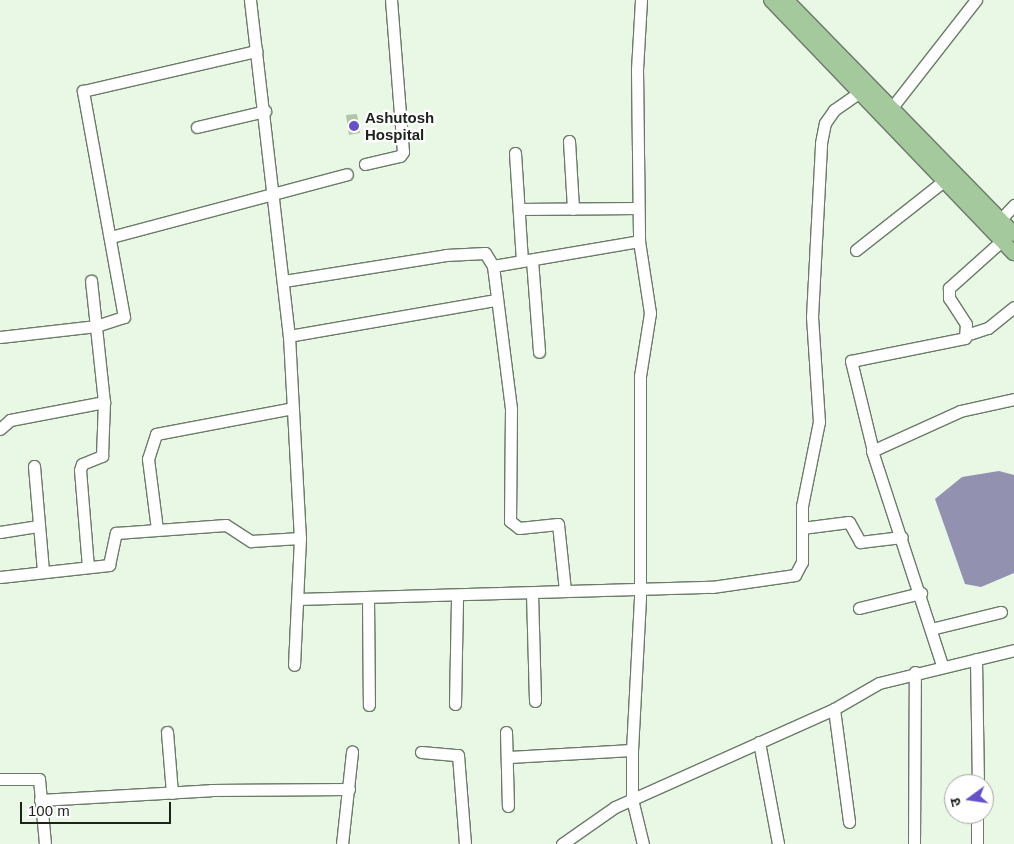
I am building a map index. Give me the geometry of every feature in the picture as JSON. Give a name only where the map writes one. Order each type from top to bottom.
[{"type":"main road","points":[[771,0],[860,92],[888,113],[1000,220],[1009,236],[1014,253]]},
{"type":"main road","points":[[786,0],[888,113],[945,180],[1009,236]]},
{"type":"street","points":[[250,0],[276,193],[289,336],[300,538],[294,666]]},
{"type":"street","points":[[365,164],[400,156],[403,152],[391,0]]},
{"type":"street","points":[[641,0],[638,208],[639,241],[650,313],[640,376],[640,587],[632,750],[632,799],[643,844]]},
{"type":"street","points":[[888,113],[976,0]]},
{"type":"street","points":[[0,337],[96,326],[124,317],[83,91],[256,51]]},
{"type":"street","points":[[298,599],[532,593],[640,587],[712,587],[795,575],[802,562],[802,506],[819,422],[812,317],[821,142],[825,123],[834,110],[860,92]]},
{"type":"street","points":[[197,127],[265,111]]},
{"type":"street","points":[[568,141],[573,209]]},
{"type":"street","points":[[515,153],[518,209],[539,352]]},
{"type":"street","points":[[111,237],[346,174]]},
{"type":"street","points":[[856,250],[945,180]]},
{"type":"street","points":[[1000,220],[1014,205]]},
{"type":"street","points":[[518,209],[638,208]]},
{"type":"street","points":[[966,335],[966,324],[949,298],[949,288],[1009,236]]},
{"type":"street","points":[[493,266],[639,241]]},
{"type":"street","points":[[284,281],[479,251],[493,266],[495,300],[510,408],[510,521],[520,528],[558,524],[565,590]]},
{"type":"street","points":[[88,567],[80,466],[102,456],[104,402],[91,281]]},
{"type":"street","points":[[289,336],[495,300]]},
{"type":"street","points":[[942,666],[921,593],[873,451],[851,361],[960,342],[966,335],[988,328],[1014,307]]},
{"type":"street","points":[[873,451],[960,411],[1014,399]]},
{"type":"street","points":[[0,430],[10,420],[104,402]]},
{"type":"street","points":[[157,530],[148,459],[156,434],[293,408]]},
{"type":"street","points":[[34,466],[43,572]]},
{"type":"street","points":[[802,528],[849,522],[864,543],[902,537]]},
{"type":"street","points":[[0,577],[88,567],[112,562],[112,535],[226,525],[251,541],[300,538]]},
{"type":"street","points":[[0,532],[39,526]]},
{"type":"street","points":[[532,593],[535,702]]},
{"type":"street","points":[[859,608],[921,593]]},
{"type":"street","points":[[455,704],[457,595]]},
{"type":"street","points":[[368,598],[369,705]]},
{"type":"street","points":[[931,629],[1001,612]]},
{"type":"street","points":[[562,844],[632,799],[834,709],[879,683],[914,672],[1014,650]]},
{"type":"street","points":[[976,659],[978,774]]},
{"type":"street","points":[[914,672],[914,844]]},
{"type":"street","points":[[834,709],[849,822]]},
{"type":"street","points":[[167,732],[172,793]]},
{"type":"street","points":[[506,732],[509,757],[508,806]]},
{"type":"street","points":[[759,742],[778,844]]},
{"type":"street","points":[[509,757],[632,750]]},
{"type":"street","points":[[342,844],[352,752]]},
{"type":"street","points":[[421,752],[453,753],[460,759],[465,844]]},
{"type":"street","points":[[0,778],[38,777],[45,844]]},
{"type":"street","points":[[40,800],[172,793],[349,789]]},
{"type":"street","points":[[977,824],[977,844]]},
{"type":"water","points":[[999,471],[1014,475],[1014,573],[981,587],[965,584],[935,499],[962,477]]},
{"type":"building","points":[[357,114],[360,133],[349,135],[346,115]]},
{"type":"place","name":"Ashutosh Hospital","points":[[354,126]]}]
